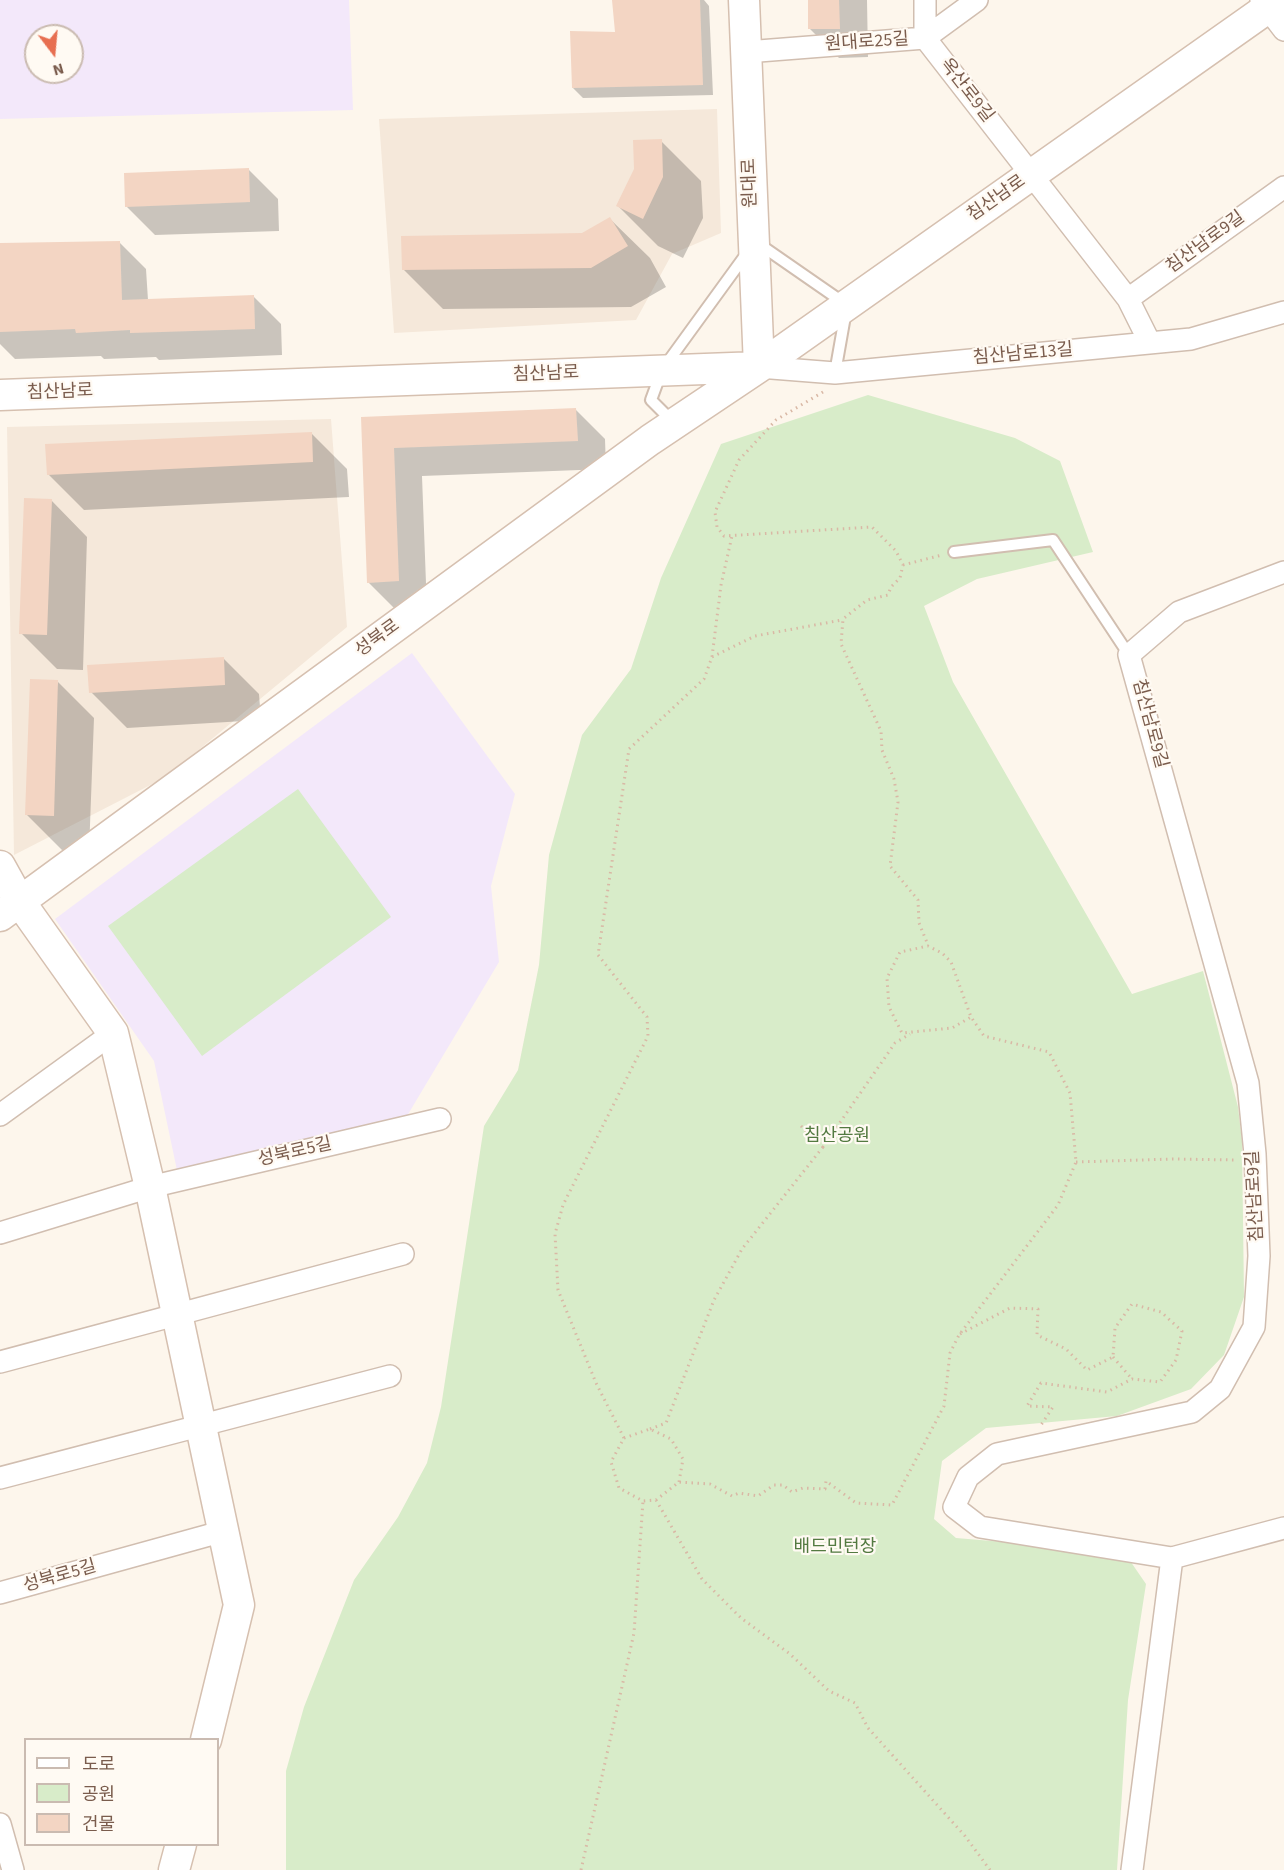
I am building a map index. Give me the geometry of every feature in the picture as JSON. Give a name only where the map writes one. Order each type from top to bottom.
[{"type":"main road","name":"원대로","points":[[744,0],[759,367]]},
{"type":"main road","name":"침산남로","points":[[0,395],[759,367],[1031,174],[1273,10]]},
{"type":"main road","name":"성북로","points":[[10,909],[675,423],[759,367]]},
{"type":"main road","points":[[0,866],[10,909],[113,1033],[150,1187],[239,1605],[206,1738]]},
{"type":"main road","points":[[174,1870],[181,1846]]},
{"type":"street","points":[[925,0],[925,39]]},
{"type":"street","name":"원대로25길","points":[[746,52],[925,39],[976,0]]},
{"type":"street","name":"옥산로9길","points":[[925,39],[1031,174]]},
{"type":"street","name":"침산남로","points":[[1031,174],[1128,298],[1150,343]]},
{"type":"street","name":"침산남로9길","points":[[1128,298],[1284,187]]},
{"type":"street","name":"침산남로13길","points":[[759,367],[835,373],[1191,339],[1284,312]]},
{"type":"street","name":"침산남로9길","points":[[1172,1558],[980,1527],[954,1507],[968,1477],[997,1454],[1192,1412],[1220,1389],[1254,1327],[1259,1256],[1255,1161],[1248,1083],[1129,655],[1179,612],[1284,572]]},
{"type":"street","points":[[0,1115],[113,1033]]},
{"type":"street","name":"성북로5길","points":[[0,1233],[150,1187],[440,1119]]},
{"type":"street","points":[[0,1362],[403,1254]]},
{"type":"street","points":[[0,1478],[390,1376]]},
{"type":"street","points":[[1132,1870],[1172,1558],[1284,1528]]},
{"type":"street","name":"성북로5길","points":[[0,1593],[224,1531]]},
{"type":"street","points":[[0,1824],[13,1870]]},
{"type":"lane","points":[[675,423],[651,400],[662,370],[756,241],[847,305],[835,373]]},
{"type":"lane","points":[[954,552],[1053,540],[1129,655]]},
{"type":"path","points":[[712,657],[755,636],[843,619],[867,600],[888,595],[900,578],[903,565],[896,551],[872,527],[724,536],[717,526],[715,512],[739,460],[776,420],[820,396],[835,373]]},
{"type":"path","points":[[624,1438],[597,1383],[558,1290],[555,1234],[563,1205],[648,1036],[647,1017],[598,955],[629,749],[704,679],[712,657],[721,585],[732,536]]},
{"type":"path","points":[[903,565],[954,552]]},
{"type":"path","points":[[843,619],[841,644],[881,731],[882,750],[894,779],[898,802],[890,866],[918,900],[919,923],[928,945],[942,953],[951,963],[971,1017],[984,1036],[1049,1052],[1070,1093],[1076,1162],[1058,1205],[959,1335],[950,1353],[944,1406],[892,1505],[856,1503],[826,1481],[825,1489],[803,1488],[792,1492],[783,1485],[774,1485],[758,1496],[739,1493],[732,1496],[710,1484],[679,1482],[656,1500],[643,1501],[619,1488],[611,1462],[624,1438],[666,1423],[714,1300],[742,1249],[823,1147],[895,1043],[912,1033]]},
{"type":"path","points":[[928,945],[900,952],[888,978],[889,1007],[902,1033],[952,1028],[971,1017]]},
{"type":"path","points":[[801,1126],[823,1147]]},
{"type":"path","points":[[1076,1162],[1172,1159],[1255,1161]]},
{"type":"path","points":[[1037,1431],[1053,1407],[1027,1406],[1041,1383],[1107,1392],[1132,1379],[1160,1382],[1176,1360],[1182,1331],[1161,1312],[1132,1304],[1115,1328],[1113,1357],[1132,1379]]},
{"type":"path","points":[[959,1335],[1010,1308],[1038,1309],[1037,1335],[1066,1349],[1087,1370],[1113,1357]]},
{"type":"path","points":[[650,1429],[671,1439],[683,1459],[679,1482]]},
{"type":"path","points":[[656,1500],[702,1579],[741,1618],[789,1654],[829,1691],[855,1703],[868,1728],[965,1836],[990,1870]]},
{"type":"path","points":[[581,1870],[634,1633],[643,1501]]},
{"type":"shaded area","points":[[0,0],[349,0],[353,110],[0,119]]},
{"type":"shaded area","points":[[717,109],[721,233],[672,254],[636,320],[394,333],[379,119]]},
{"type":"shaded area","points":[[331,419],[347,627],[166,777],[14,855],[7,427]]},
{"type":"shaded area","points":[[412,653],[515,794],[491,886],[499,962],[404,1121],[178,1175],[154,1061],[55,919]]},
{"type":"green space","name":"침산공원","points":[[868,395],[1015,438],[1060,461],[1093,552],[977,579],[924,606],[953,682],[1132,994],[1203,971],[1238,1107],[1242,1141],[1244,1297],[1224,1355],[1191,1389],[1117,1416],[986,1428],[942,1461],[934,1519],[956,1538],[1124,1552],[1146,1584],[1128,1700],[1117,1870],[286,1870],[286,1771],[304,1707],[354,1580],[398,1517],[427,1463],[441,1407],[484,1126],[518,1070],[539,965],[549,855],[582,735],[631,669],[661,578],[721,444]]},
{"type":"green space","points":[[298,789],[391,917],[202,1056],[108,926]]},
{"type":"building","points":[[612,0],[700,0],[703,85],[572,88],[570,31],[615,32]]},
{"type":"building","points":[[808,0],[839,0],[840,29],[808,29]]},
{"type":"building","points":[[662,139],[663,177],[643,219],[616,206],[634,169],[633,140]]},
{"type":"building","points":[[249,168],[250,202],[125,207],[124,173]]},
{"type":"building","points":[[610,217],[628,246],[591,268],[402,270],[401,236],[582,233]]},
{"type":"building","points":[[120,241],[122,300],[254,295],[255,329],[130,333],[130,330],[76,333],[75,329],[0,332],[0,243]]},
{"type":"building","points":[[576,408],[578,441],[394,448],[399,581],[367,583],[361,417]]},
{"type":"building","points":[[312,432],[313,462],[47,475],[45,444]]},
{"type":"building","points":[[24,498],[52,499],[47,635],[19,634]]},
{"type":"building","points":[[224,657],[225,685],[89,693],[87,665]]},
{"type":"building","points":[[30,679],[58,680],[54,816],[25,815]]},
{"type":"park label","name":"배드민턴장","points":[[835,1548]]}]
